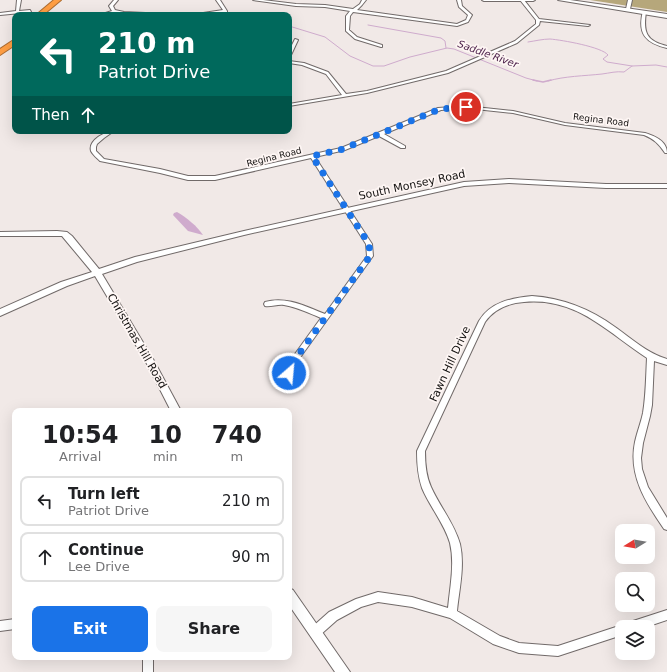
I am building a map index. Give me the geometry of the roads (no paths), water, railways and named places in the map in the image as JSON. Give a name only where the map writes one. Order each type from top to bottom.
[{"type":"highway","points":[[44,12],[62,0]]},
{"type":"highway","points":[[51,12],[62,0]]},
{"type":"highway","points":[[0,46],[12,36]]},
{"type":"highway","points":[[0,53],[12,43]]},
{"type":"main road","points":[[484,0],[533,0]]},
{"type":"main road","points":[[560,0],[667,16]]},
{"type":"street","points":[[17,12],[19,0]]},
{"type":"street","points":[[114,11],[111,6],[116,0]]},
{"type":"street","points":[[217,12],[225,11],[218,0]]},
{"type":"street","points":[[255,0],[287,4],[325,6],[351,11],[454,24],[462,23],[469,18],[470,15],[460,6],[459,0]]},
{"type":"street","points":[[364,0],[351,11],[347,20],[349,33],[361,41],[381,46]]},
{"type":"street","points":[[522,0],[538,20],[588,25]]},
{"type":"street","points":[[628,9],[630,0]]},
{"type":"street","points":[[24,12],[30,11]]},
{"type":"street","points":[[111,12],[119,12]]},
{"type":"street","points":[[644,12],[642,20],[644,35],[650,41],[667,47]]},
{"type":"street","points":[[0,14],[12,13]]},
{"type":"street","points":[[292,105],[392,87],[457,68],[516,42],[538,24],[538,20]]},
{"type":"street","points":[[292,49],[296,40]]},
{"type":"street","points":[[292,62],[303,64],[328,73],[345,96]]},
{"type":"street","name":"Regina Road","points":[[104,134],[97,140],[93,150],[102,160],[152,169],[188,178],[215,178],[343,149],[440,109],[466,107],[513,112],[565,124],[645,134],[660,142],[667,152]]},
{"type":"street","points":[[380,134],[403,147]]},
{"type":"street","points":[[290,382],[289,373],[291,365],[370,256],[369,244],[312,156]]},
{"type":"street","name":"South Monsey Road","points":[[0,313],[64,284],[97,272],[209,241],[464,184],[509,180],[606,186],[667,186]]},
{"type":"street","name":"Christmas Hill Road","points":[[0,234],[47,232],[64,234],[97,272],[121,311],[174,408]]},
{"type":"street","name":"Fawn Hill Drive","points":[[452,614],[458,558],[452,536],[430,497],[424,482],[421,468],[421,451],[482,321],[490,311],[507,302],[527,298],[549,300],[566,304],[598,319],[651,356],[667,362]]},
{"type":"street","points":[[266,304],[277,301],[288,303],[326,317]]},
{"type":"street","points":[[651,356],[647,412],[637,448],[638,467],[649,499],[667,526]]},
{"type":"street","points":[[315,632],[333,616],[359,602],[378,597],[412,602],[452,614],[497,640],[519,648],[558,651],[615,632]]},
{"type":"street","points":[[292,598],[343,672]]},
{"type":"street","points":[[650,620],[667,614]]},
{"type":"street","points":[[0,626],[12,624]]},
{"type":"street","points":[[148,660],[148,672]]},
{"type":"waterway","points":[[368,25],[441,38],[445,41],[446,48]]},
{"type":"waterway","name":"Saddle River","points":[[292,27],[325,37],[350,56],[373,66],[384,66],[410,57],[447,48],[454,49],[534,80]]},
{"type":"waterway","points":[[528,42],[550,39],[581,44],[604,52],[608,55],[603,59],[607,62],[632,66]]},
{"type":"waterway","name":"Saddle River","points":[[632,66],[656,65],[667,67]]},
{"type":"waterway","name":"Saddle River","points":[[551,80],[624,72],[632,66]]},
{"type":"waterway","name":"Saddle River","points":[[534,80],[543,82],[551,80]]}]
